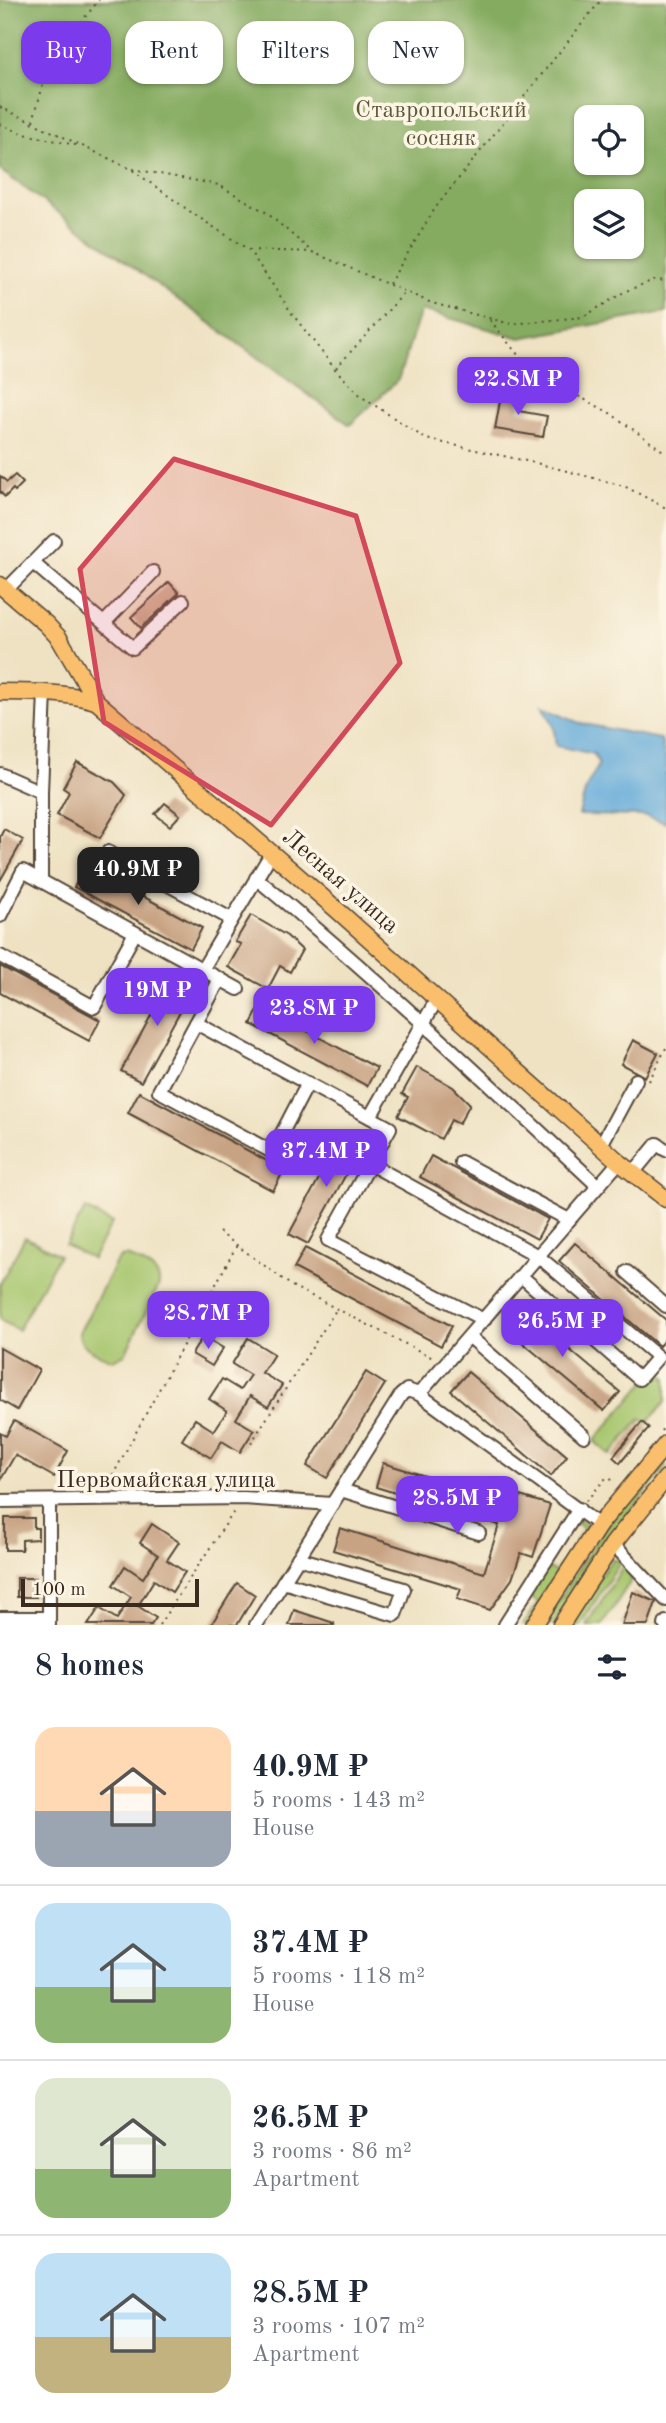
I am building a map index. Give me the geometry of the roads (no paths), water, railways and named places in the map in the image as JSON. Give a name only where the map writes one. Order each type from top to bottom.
[{"type":"main road","name":"Лесная улица","points":[[3,587],[59,638],[96,701],[272,852],[619,1162],[666,1199]]},
{"type":"main road","points":[[0,692],[45,692],[96,701]]},
{"type":"main road","points":[[534,1625],[599,1525],[662,1439]]},
{"type":"main road","points":[[561,1625],[613,1544],[666,1478]]},
{"type":"street","points":[[3,587],[54,541]]},
{"type":"street","points":[[33,562],[133,648],[183,601]]},
{"type":"street","points":[[104,623],[153,572]]},
{"type":"street","points":[[41,881],[45,692]]},
{"type":"street","points":[[0,774],[41,792]]},
{"type":"street","points":[[108,852],[231,919]]},
{"type":"street","points":[[202,970],[272,852]]},
{"type":"street","points":[[0,916],[23,871],[238,989]]},
{"type":"street","points":[[256,878],[424,1023],[598,1186]]},
{"type":"street","points":[[0,956],[94,1007],[135,933]]},
{"type":"street","points":[[220,979],[159,1091],[272,1152],[308,1083]]},
{"type":"street","points":[[370,1117],[437,999]]},
{"type":"street","points":[[196,1023],[390,1128],[328,1240],[484,1320]]},
{"type":"street","points":[[601,1145],[641,1084]]},
{"type":"street","points":[[633,1173],[656,1144],[666,1150]]},
{"type":"street","points":[[461,1162],[569,1220]]},
{"type":"street","points":[[419,1394],[619,1162]]},
{"type":"street","points":[[370,1164],[538,1256],[658,1357],[639,1379],[521,1276]]},
{"type":"street","points":[[627,1272],[666,1306]]},
{"type":"street","points":[[470,1337],[584,1436]]},
{"type":"street","points":[[256,1625],[401,1395],[407,1390],[419,1394],[599,1525]]},
{"type":"street","points":[[341,1490],[479,1533]]},
{"type":"street","name":"Первомайская улица","points":[[0,1502],[244,1498],[332,1504]]},
{"type":"street","points":[[0,1618],[49,1621],[49,1502]]},
{"type":"street","points":[[505,1625],[579,1509]]},
{"type":"street","points":[[613,1544],[666,1600]]},
{"type":"street","points":[[282,1582],[395,1615],[404,1589],[298,1558]]},
{"type":"water","points":[[543,705],[580,723],[661,739],[666,762],[666,823],[646,816],[579,815],[586,788],[599,764],[594,754],[556,746],[553,724]]},
{"type":"park label","name":"Ставропольский сосняк","points":[[441,125]]}]
